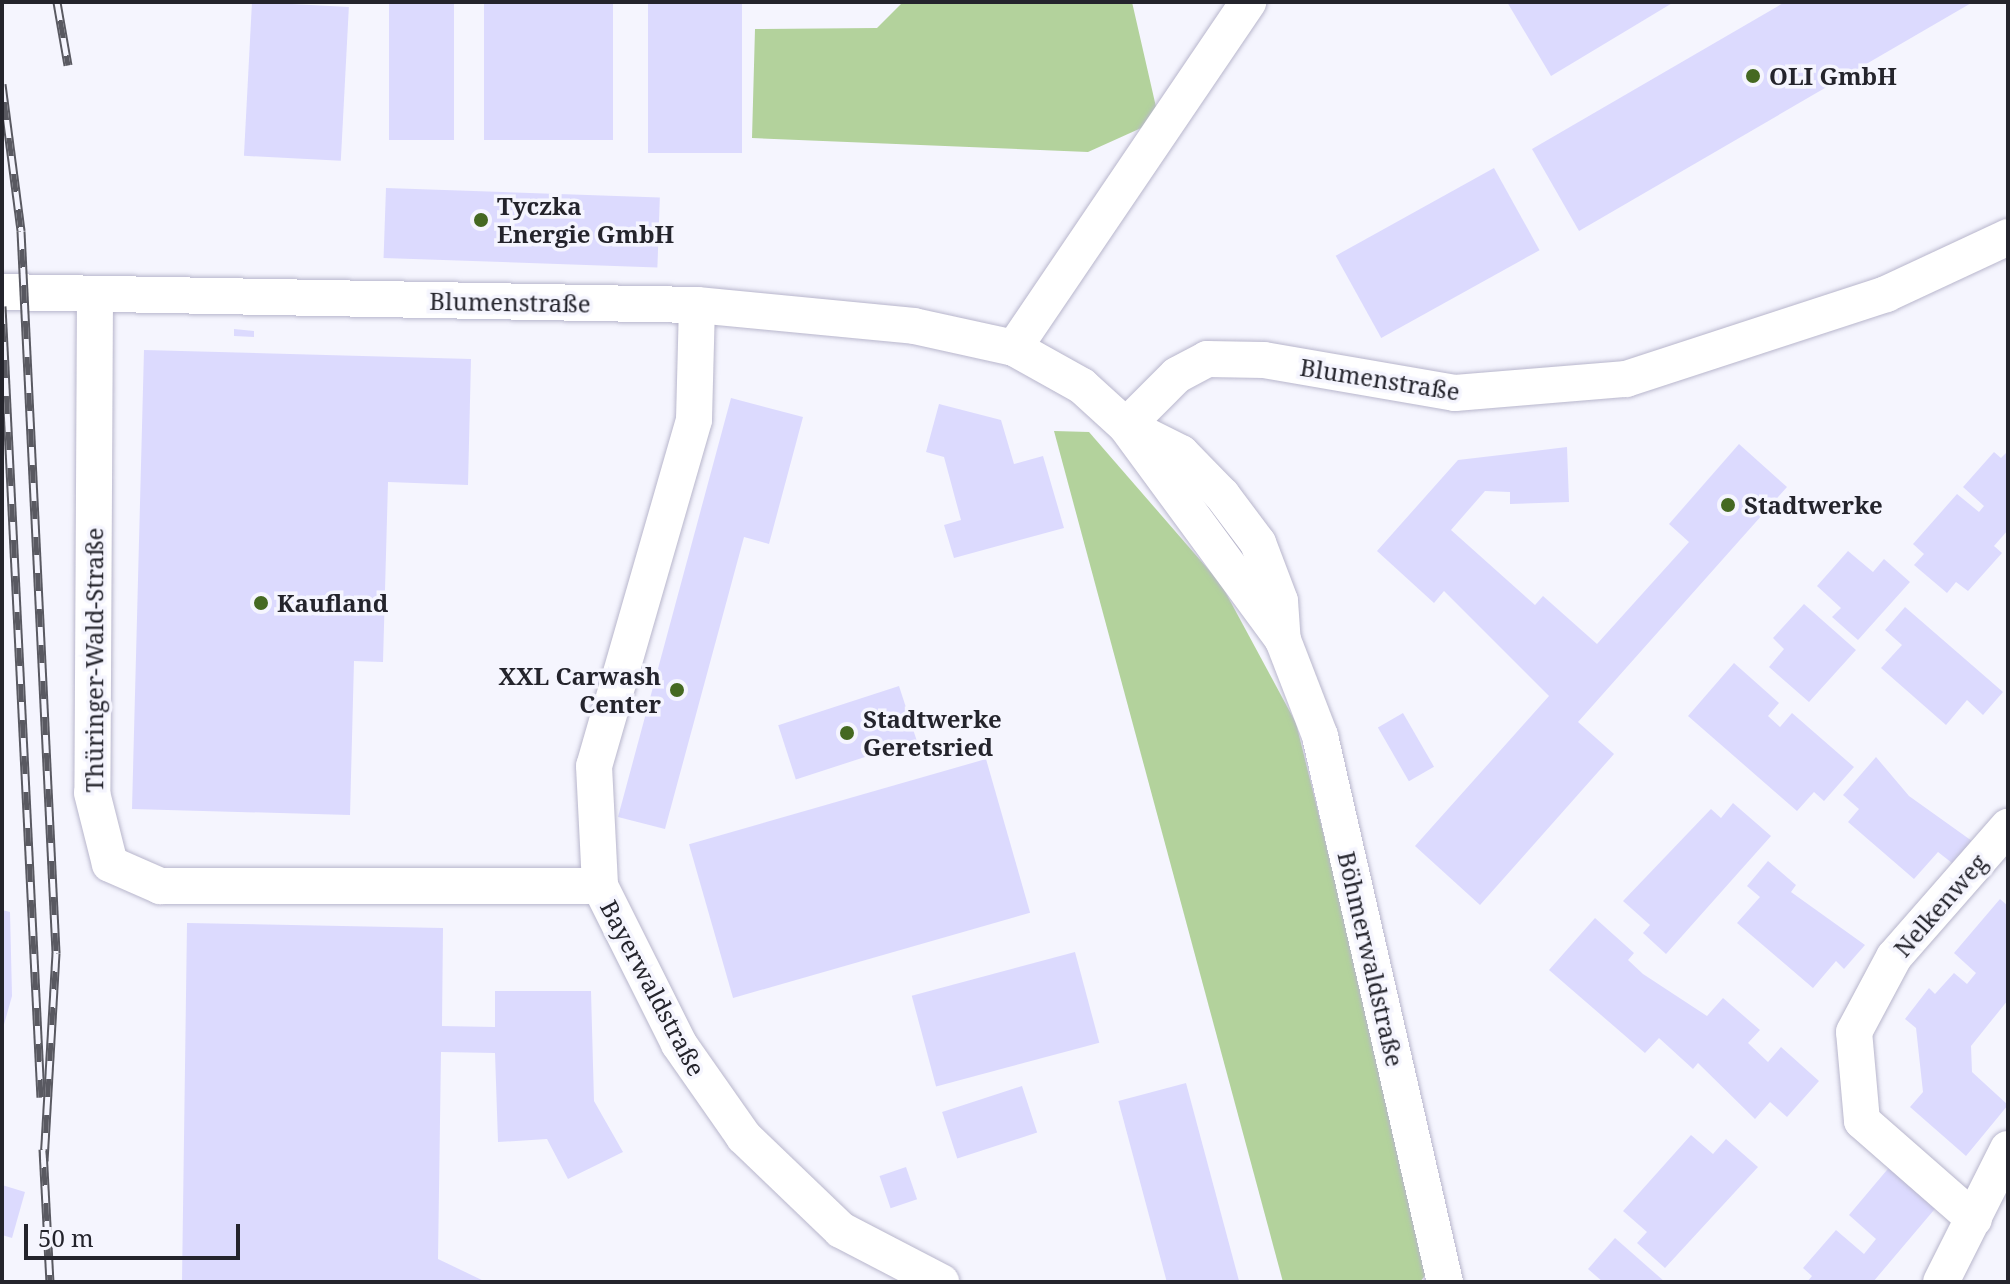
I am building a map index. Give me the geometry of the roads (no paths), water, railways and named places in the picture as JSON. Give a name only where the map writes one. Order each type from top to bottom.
[{"type":"street","points":[[1014,348],[1248,2]]},
{"type":"street","name":"Blumenstraße","points":[[2,292],[697,305],[914,326],[1014,348],[1082,386],[1126,426],[1177,375],[1207,359],[1264,360],[1455,393],[1626,379],[1886,294],[2008,237]]},
{"type":"street","name":"Thüringer-Wald-Straße","points":[[95,296],[92,793],[110,864],[160,886],[600,886]]},
{"type":"street","name":"Bayerwaldstraße","points":[[697,305],[694,420],[594,766],[600,886],[679,1044],[744,1137],[814,1209],[941,1282]]},
{"type":"street","name":"Böhmerwaldstraße","points":[[1126,426],[1283,640],[1320,736],[1445,1282]]},
{"type":"street","name":"Nelkenweg","points":[[1974,1219],[1862,1121],[1854,1032],[1894,957],[2008,827]]},
{"type":"street","points":[[1941,1282],[2008,1149]]},
{"type":"railway","points":[[57,2],[68,65]]},
{"type":"railway","points":[[2,84],[21,231],[56,953],[44,1161]]},
{"type":"railway","points":[[2,306],[41,1097]]},
{"type":"railway","points":[[43,1149],[50,1282]]},
{"type":"place","name":"OLI GmbH","points":[[1753,76]]},
{"type":"place","name":"Tyczka Energie GmbH","points":[[481,220]]},
{"type":"place","name":"Stadtwerke","points":[[1728,505]]},
{"type":"place","name":"Kaufland","points":[[261,603]]},
{"type":"place","name":"XXL Carwash Center","points":[[677,690]]},
{"type":"place","name":"Stadtwerke Geretsried","points":[[847,733]]}]
